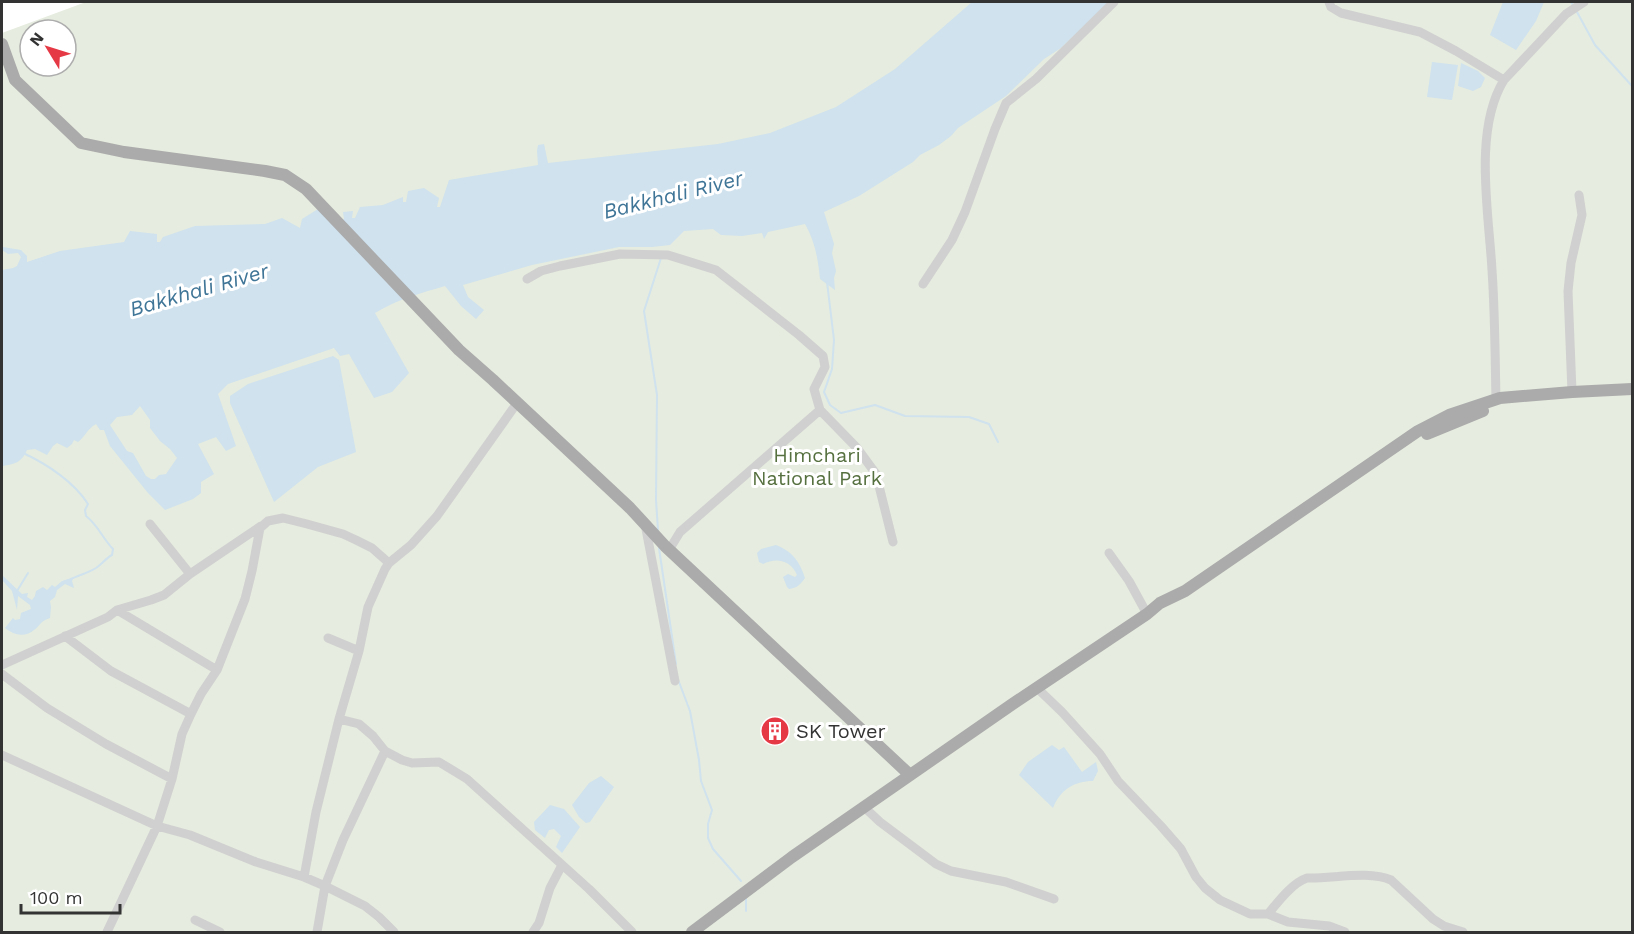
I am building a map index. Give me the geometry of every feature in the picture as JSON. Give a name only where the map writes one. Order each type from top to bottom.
[{"type":"main road","points":[[2,44],[15,80],[81,143],[124,152],[285,175],[306,189],[459,350],[622,500],[667,548],[910,776]]},
{"type":"main road","points":[[692,933],[792,857],[864,807],[1160,603],[1185,591],[1419,431],[1449,415],[1496,399],[1632,389]]},
{"type":"main road","points":[[1147,614],[1188,598],[1422,436],[1493,406],[1632,396]]},
{"type":"street","points":[[923,284],[952,240],[965,212],[1006,103],[1036,79],[1114,2]]},
{"type":"street","points":[[1329,2],[1331,7],[1341,13],[1420,32],[1504,80]]},
{"type":"street","points":[[1496,399],[1494,297],[1485,186],[1486,143],[1492,109],[1497,92],[1504,80],[1566,14],[1584,2]]},
{"type":"street","points":[[1572,392],[1568,291],[1571,263],[1582,215],[1579,195]]},
{"type":"street","points":[[527,279],[541,271],[620,254],[668,255],[716,270],[823,356],[825,367],[814,389],[820,410],[857,448],[876,474],[892,542]]},
{"type":"street","points":[[304,877],[316,812],[359,651],[368,607],[384,569],[411,545],[437,516],[517,404]]},
{"type":"street","points":[[667,548],[680,532],[820,410]]},
{"type":"street","points":[[2,665],[108,617],[117,610],[164,595],[190,574],[272,520],[283,518],[343,534],[372,549],[389,563]]},
{"type":"street","points":[[150,524],[190,574]]},
{"type":"street","points":[[645,524],[675,681]]},
{"type":"street","points":[[107,933],[157,826],[183,734],[191,714],[217,670],[245,599],[258,534],[263,525]]},
{"type":"street","points":[[1109,553],[1129,581],[1147,614]]},
{"type":"street","points":[[117,610],[217,670]]},
{"type":"street","points":[[64,636],[111,671],[191,714]]},
{"type":"street","points":[[328,638],[359,651]]},
{"type":"street","points":[[2,674],[47,708],[106,744],[172,779]]},
{"type":"street","points":[[1037,688],[1100,754],[1118,781],[1181,849],[1196,877],[1205,888],[1220,900],[1250,914],[1268,914],[1288,922],[1329,926],[1345,933]]},
{"type":"street","points":[[339,719],[359,724],[385,751],[402,760],[412,763],[439,762],[484,793],[589,889],[632,933]]},
{"type":"street","points":[[317,933],[325,886],[343,840],[385,751]]},
{"type":"street","points":[[2,754],[157,826],[190,835],[256,862],[325,886],[365,906],[394,933]]},
{"type":"street","points":[[864,807],[936,864],[951,871],[1006,882],[1054,899]]},
{"type":"street","points":[[533,933],[539,923],[550,888],[562,865]]},
{"type":"street","points":[[1268,914],[1302,880],[1307,878],[1384,877],[1391,880],[1433,919],[1443,926],[1463,933]]},
{"type":"street","points":[[195,920],[220,933]]},
{"type":"green space","name":"Himchari National Park","points":[[86,2],[1632,2],[1632,932],[2,932],[2,33],[18,27],[18,78],[78,78],[78,18],[43,18]]},
{"type":"water","name":"Bakkhali River","points":[[972,2],[1109,2],[1006,96],[913,162],[859,196],[824,212],[834,244],[832,253],[836,271],[835,290],[820,279],[816,250],[805,224],[768,232],[764,239],[762,233],[742,236],[721,235],[713,229],[684,231],[670,245],[619,247],[532,265],[463,285],[468,297],[484,310],[476,319],[461,306],[445,286],[383,308],[375,313],[409,373],[392,392],[374,398],[349,354],[340,356],[334,348],[228,384],[218,394],[236,446],[226,451],[216,437],[198,444],[214,474],[201,482],[201,493],[193,499],[165,510],[148,493],[110,446],[104,430],[100,430],[96,424],[78,442],[74,440],[67,448],[57,443],[47,455],[35,449],[27,450],[17,462],[2,466],[2,270],[17,266],[21,257],[18,253],[8,254],[2,250],[3,247],[21,250],[27,256],[27,262],[60,251],[124,242],[130,231],[157,234],[157,242],[160,242],[163,237],[195,226],[265,224],[282,218],[300,228],[302,219],[318,209],[332,222],[344,219],[343,212],[353,211],[352,218],[355,218],[360,207],[383,205],[403,197],[403,202],[406,202],[408,191],[424,188],[439,198],[437,207],[440,207],[449,180],[538,165],[538,145],[544,144],[548,163],[718,144],[770,133],[836,107],[895,69]],"holes":[[[140,406],[150,420],[150,428],[177,458],[166,474],[159,475],[155,479],[146,476],[133,453],[127,451],[110,425],[117,417],[132,415]]]},
{"type":"water","points":[[1503,2],[1544,2],[1536,21],[1516,50],[1490,35]]},
{"type":"water","points":[[1432,62],[1458,65],[1452,100],[1427,97]]},
{"type":"water","points":[[1461,63],[1478,71],[1485,78],[1481,87],[1473,91],[1458,86]]},
{"type":"water","points":[[333,356],[339,360],[356,452],[318,467],[274,502],[230,403],[230,396],[248,384]]},
{"type":"water","points":[[776,545],[791,554],[801,567],[805,578],[796,587],[789,589],[783,577],[788,574],[795,577],[797,575],[787,563],[778,560],[763,564],[759,562],[757,553],[761,549]]},
{"type":"water","points":[[2,575],[22,594],[28,593],[27,597],[32,600],[36,591],[43,587],[47,590],[52,585],[55,587],[62,581],[74,577],[72,581],[74,588],[65,584],[57,590],[55,597],[50,601],[50,618],[27,634],[19,635],[5,628],[13,618],[20,619],[21,613],[31,609],[30,605],[18,596],[17,610],[12,591],[2,580]]},
{"type":"water","points":[[1052,745],[1059,750],[1064,747],[1082,772],[1096,762],[1098,771],[1093,781],[1068,788],[1053,808],[1019,775],[1028,762]]},
{"type":"water","points":[[601,776],[614,787],[590,822],[586,823],[579,817],[572,805],[589,783]]},
{"type":"water","points":[[550,805],[564,809],[580,827],[562,853],[556,847],[561,836],[554,829],[549,830],[545,838],[535,830],[534,822]]},
{"type":"waterway","points":[[1571,2],[1574,7]]},
{"type":"waterway","points":[[1577,12],[1595,45],[1632,86]]},
{"type":"waterway","points":[[658,530],[657,395],[644,311],[661,258]]},
{"type":"waterway","points":[[827,282],[834,340],[832,369],[824,392],[830,405],[841,413],[875,405],[905,416],[969,417],[989,424],[998,442]]},
{"type":"waterway","points":[[23,453],[50,468],[75,488],[88,504],[85,510],[86,516],[113,549],[112,555],[96,568],[71,579]]},
{"type":"waterway","points":[[659,548],[676,664]]},
{"type":"waterway","points":[[17,591],[28,573]]},
{"type":"waterway","points":[[679,682],[690,711],[701,781],[712,810],[708,824],[708,838],[713,849],[741,881]]},
{"type":"waterway","points":[[746,896],[746,911]]},
{"type":"place","name":"SK Tower","points":[[775,731]]}]
